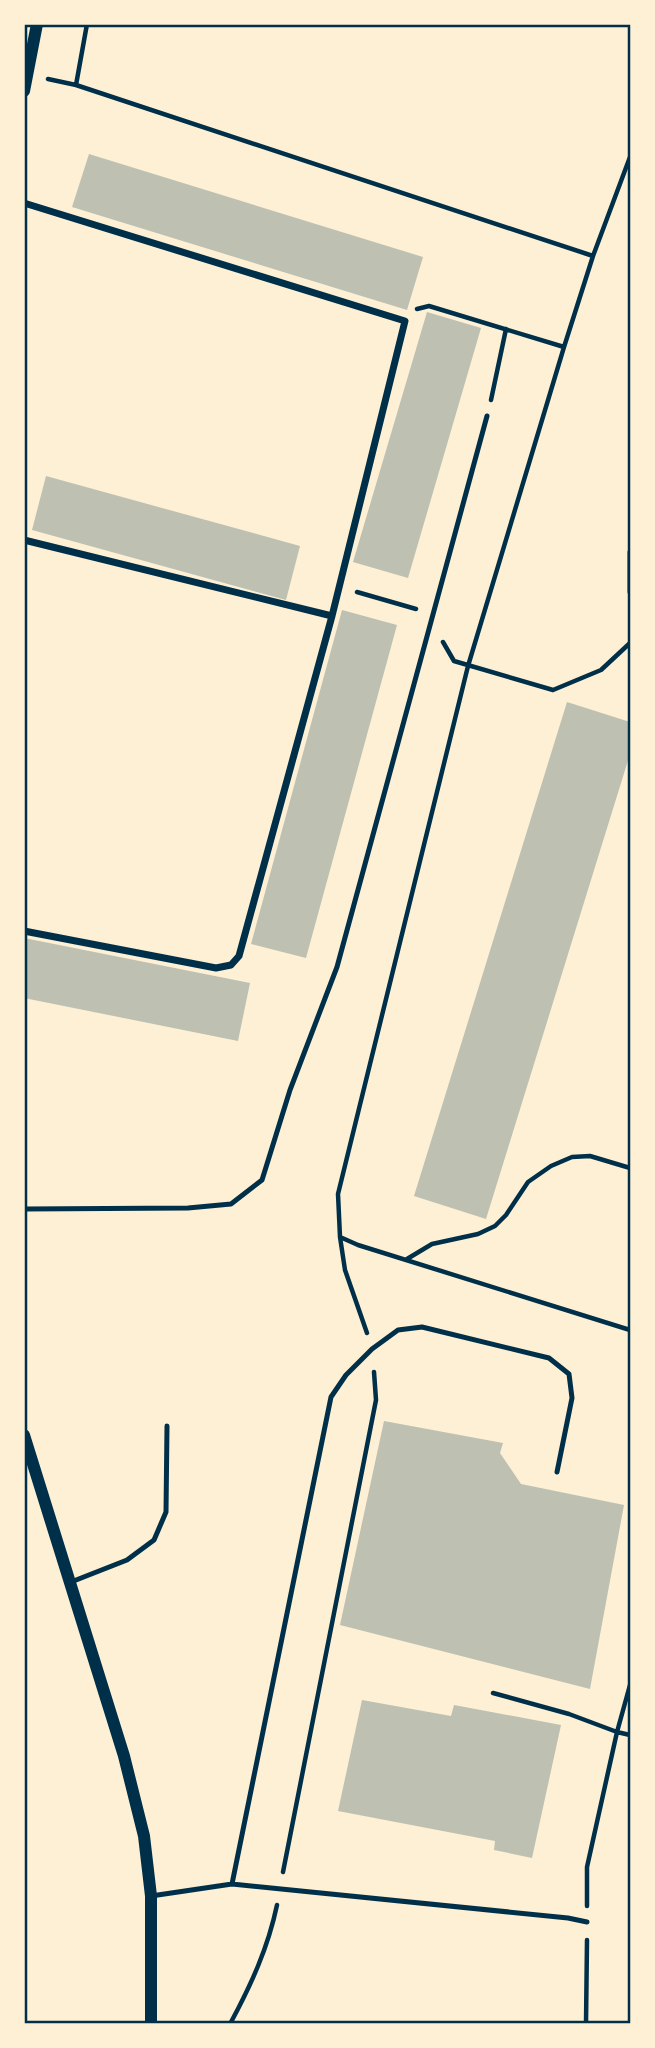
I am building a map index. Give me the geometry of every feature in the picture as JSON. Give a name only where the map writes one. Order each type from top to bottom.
[{"type":"street","points":[[24,91],[37,24]]},
{"type":"street","points":[[24,203],[405,321],[332,616],[239,956],[231,965],[216,968],[24,930]]},
{"type":"street","points":[[24,540],[332,616]]},
{"type":"street","points":[[24,1434],[124,1756],[144,1836],[151,1896],[151,2024]]},
{"type":"lane","points":[[24,1209],[188,1208],[231,1204],[262,1180],[290,1090],[337,967],[487,416]]},
{"type":"lane","points":[[631,552],[631,592]]},
{"type":"lane","points":[[232,1884],[331,1396],[346,1375],[372,1349],[398,1330],[422,1326],[549,1358],[569,1374],[572,1398],[556,1472]]},
{"type":"lane","points":[[71,1582],[127,1560],[154,1540],[166,1513],[167,1426]]},
{"type":"lane","points":[[151,1896],[232,1884],[587,1922]]},
{"type":"path","points":[[76,85],[87,24]]},
{"type":"path","points":[[27,74],[76,85],[593,256]]},
{"type":"path","points":[[230,2024],[254,1980],[271,1935],[376,1400],[372,1349],[360,1307],[345,1270],[338,1194],[468,666],[593,256],[631,157]]},
{"type":"path","points":[[405,321],[413,312],[429,306],[564,347]]},
{"type":"path","points":[[487,416],[506,329]]},
{"type":"path","points":[[359,592],[380,598]]},
{"type":"path","points":[[468,666],[553,690],[601,670],[631,643]]},
{"type":"path","points":[[406,1259],[432,1244],[478,1234],[495,1226],[506,1215],[528,1182],[562,1161],[572,1157],[590,1156],[631,1168]]},
{"type":"path","points":[[340,1237],[358,1245],[631,1330]]},
{"type":"path","points":[[586,2024],[587,1867],[617,1732],[631,1685]]},
{"type":"path","points":[[493,1693],[631,1735]]},
{"type":"building","points":[[89,154],[423,257],[407,310],[72,207]]},
{"type":"building","points":[[427,312],[481,328],[408,578],[353,562]]},
{"type":"building","points":[[46,476],[300,546],[286,600],[32,530]]},
{"type":"building","points":[[342,610],[397,625],[306,958],[251,944]]},
{"type":"building","points":[[567,702],[630,722],[630,754],[486,1219],[414,1196]]},
{"type":"building","points":[[24,938],[250,983],[238,1041],[24,998]]},
{"type":"building","points":[[384,1421],[503,1443],[500,1453],[521,1484],[624,1505],[590,1689],[340,1625]]},
{"type":"building","points":[[362,1700],[451,1716],[454,1705],[561,1725],[532,1858],[494,1850],[495,1841],[338,1811]]}]
